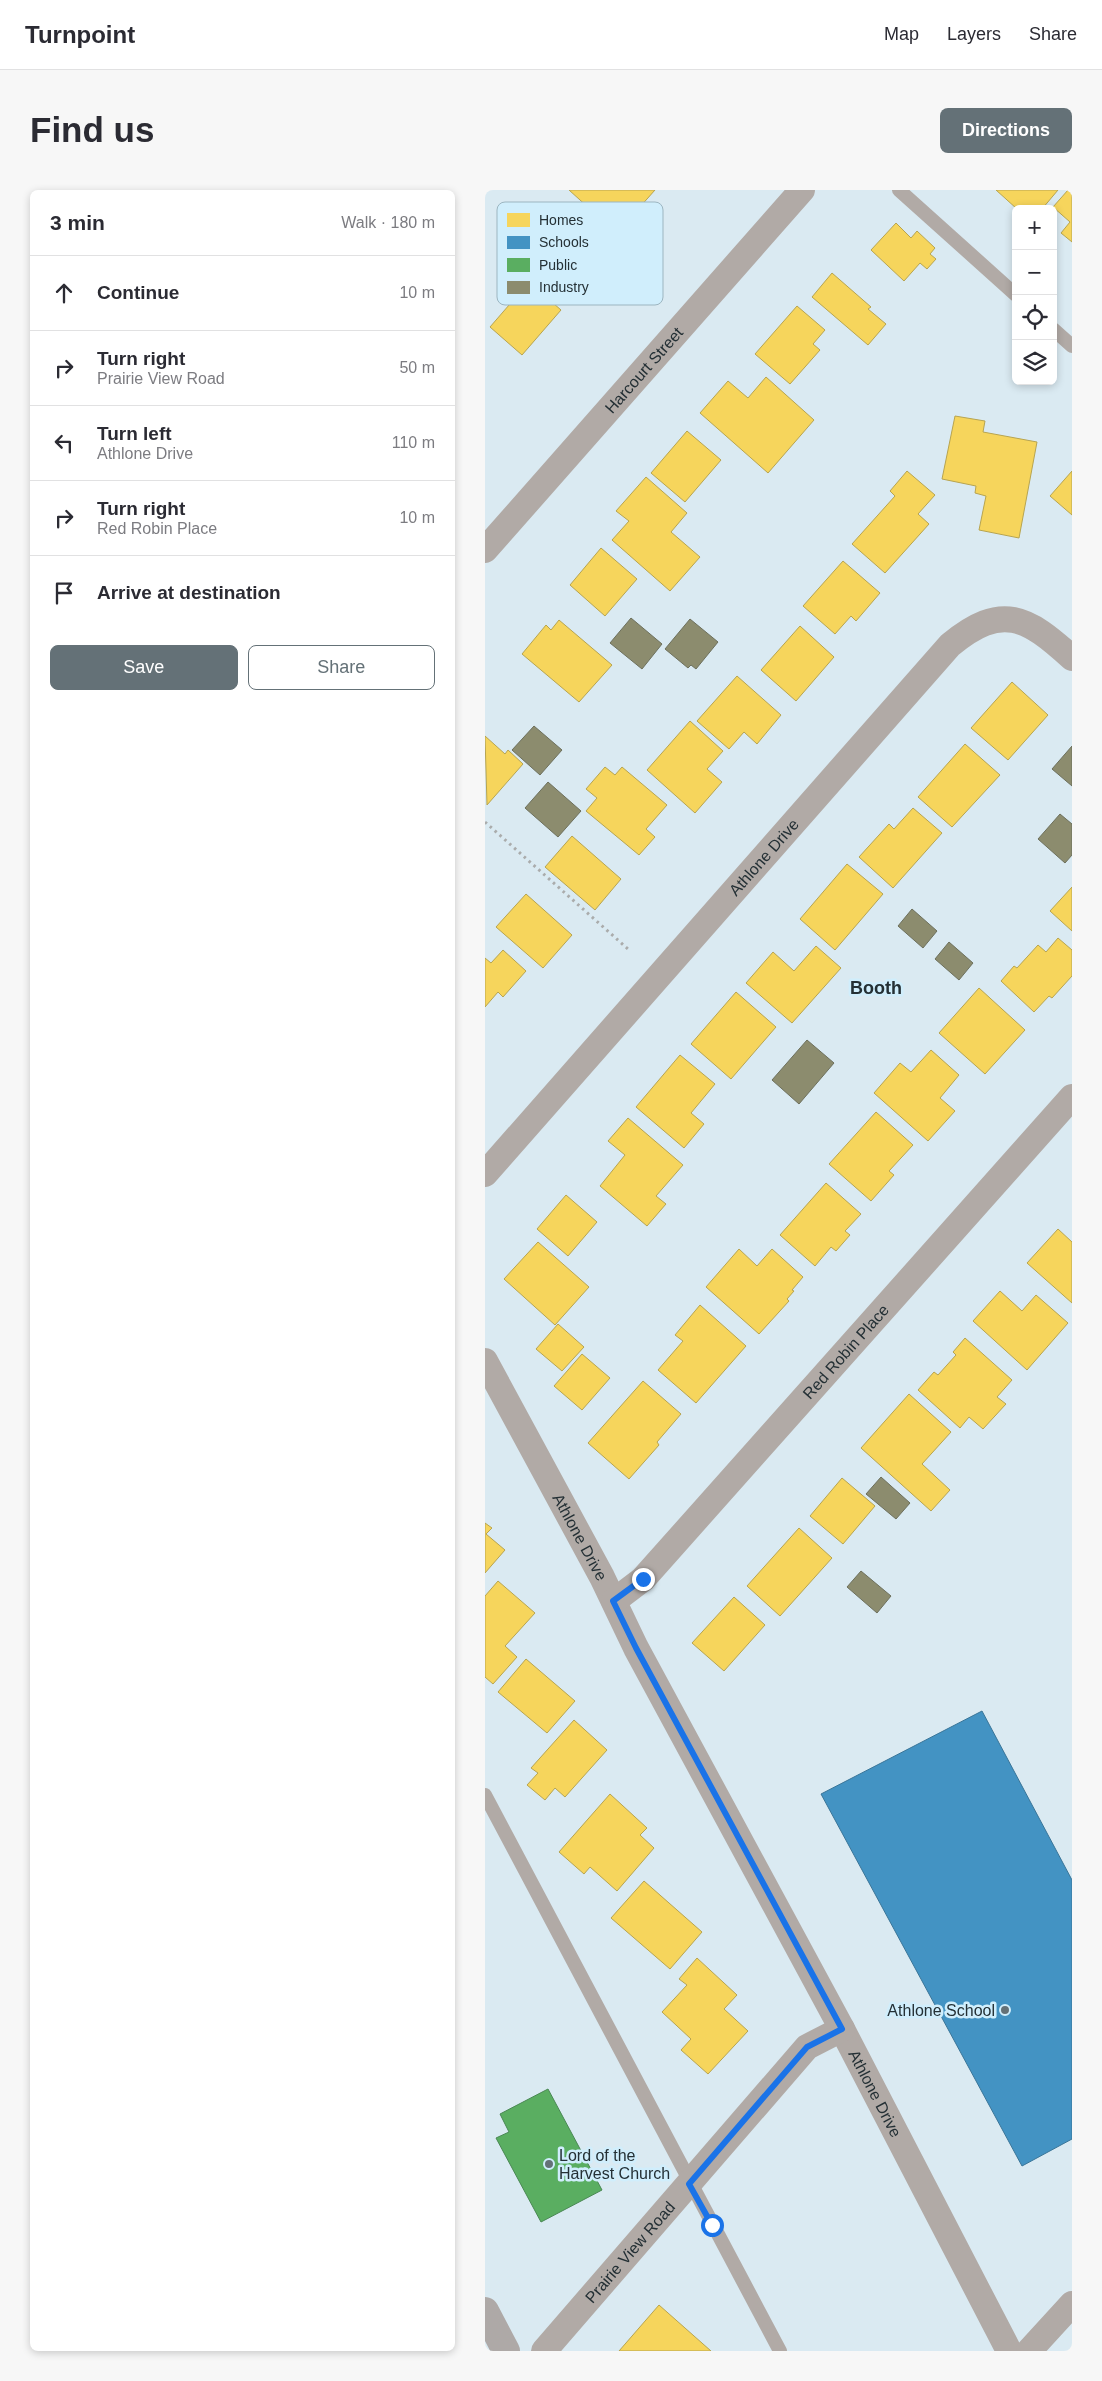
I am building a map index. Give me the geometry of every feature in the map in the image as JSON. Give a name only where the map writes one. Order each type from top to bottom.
[{"type":"main road","points":[[485,2311],[506,2351]]},
{"type":"street","name":"Harcourt Street","points":[[485,550],[802,190]]},
{"type":"street","name":"Athlone Drive","points":[[485,1174],[951,645],[970,629],[996,619],[1017,620],[1037,628],[1072,658]]},
{"type":"street","name":"Red Robin Place","points":[[613,1601],[643,1579],[1072,1097]]},
{"type":"street","name":"Athlone Drive","points":[[485,1361],[613,1601],[636,1648],[842,2029],[1009,2351]]},
{"type":"street","name":"Prairie View Road","points":[[544,2351],[807,2047],[842,2029]]},
{"type":"street","points":[[1029,2351],[1072,2304]]},
{"type":"lane","points":[[899,190],[1012,291]]},
{"type":"lane","points":[[1057,333],[1072,346]]},
{"type":"lane","points":[[485,1795],[689,2184],[780,2351]]},
{"type":"path","points":[[485,822],[627,949]]},
{"type":"building: Homes","points":[[569,190],[655,190],[644,202],[582,202]]},
{"type":"building: Homes","points":[[996,190],[1058,190],[1045,205],[1013,205]]},
{"type":"building: Homes","points":[[1068,190],[1072,190],[1072,242],[1061,233],[1070,222],[1057,211],[1057,205],[1055,205]]},
{"type":"building: Homes","points":[[896,223],[911,238],[917,231],[935,248],[930,254],[936,259],[927,269],[920,263],[904,281],[871,250]]},
{"type":"building: Homes","points":[[832,273],[871,307],[868,309],[886,324],[868,345],[812,297]]},
{"type":"building: Homes","points":[[509,305],[555,305],[561,310],[522,355],[490,327]]},
{"type":"building: Homes","points":[[797,306],[825,330],[813,344],[820,350],[790,384],[755,354]]},
{"type":"building: Homes","points":[[766,377],[814,420],[768,473],[700,413],[728,381],[748,398]]},
{"type":"building: Homes","points":[[955,416],[985,421],[983,432],[1037,442],[1019,538],[979,530],[986,496],[975,493],[976,486],[942,479]]},
{"type":"building: Homes","points":[[687,431],[721,460],[685,502],[651,473]]},
{"type":"building: Homes","points":[[907,471],[935,495],[918,514],[929,524],[885,573],[852,544],[895,496],[890,491]]},
{"type":"building: Homes","points":[[1072,471],[1072,515],[1050,496]]},
{"type":"building: Homes","points":[[646,477],[687,513],[671,532],[700,557],[670,591],[612,540],[629,521],[616,511]]},
{"type":"building: Homes","points":[[601,548],[637,579],[605,616],[570,585]]},
{"type":"building: Homes","points":[[843,561],[880,593],[856,621],[851,616],[835,634],[803,606]]},
{"type":"building: Homes","points":[[559,620],[612,665],[579,702],[522,654],[546,625],[551,630]]},
{"type":"building: Homes","points":[[800,626],[834,657],[796,701],[761,670]]},
{"type":"building: Homes","points":[[737,676],[781,715],[757,744],[744,732],[729,749],[697,721]]},
{"type":"building: Homes","points":[[1012,682],[1048,715],[1008,760],[971,728]]},
{"type":"building: Homes","points":[[690,721],[723,751],[707,769],[722,782],[695,813],[647,770]]},
{"type":"building: Homes","points":[[485,736],[505,754],[508,750],[523,764],[487,805]]},
{"type":"building: Homes","points":[[965,744],[1000,775],[952,827],[918,797]]},
{"type":"building: Homes","points":[[605,767],[615,775],[622,767],[667,805],[646,829],[655,837],[639,855],[586,811],[597,798],[586,789]]},
{"type":"building: Homes","points":[[913,808],[942,833],[893,888],[859,857],[889,824],[894,829]]},
{"type":"building: Homes","points":[[572,836],[621,879],[595,910],[545,867]]},
{"type":"building: Homes","points":[[847,864],[883,894],[835,950],[800,919]]},
{"type":"building: Homes","points":[[1072,887],[1072,931],[1050,911]]},
{"type":"building: Homes","points":[[526,894],[572,935],[543,968],[496,927]]},
{"type":"building: Homes","points":[[1058,938],[1072,950],[1072,976],[1052,998],[1049,996],[1034,1012],[1001,981],[1014,966],[1017,968],[1038,945],[1046,952]]},
{"type":"building: Homes","points":[[816,946],[841,968],[792,1023],[746,983],[773,952],[794,971]]},
{"type":"building: Homes","points":[[503,950],[526,971],[503,997],[498,992],[485,1007],[485,958],[491,963]]},
{"type":"building: Homes","points":[[979,988],[1025,1030],[985,1074],[939,1033]]},
{"type":"building: Homes","points":[[736,992],[776,1027],[731,1079],[691,1044]]},
{"type":"building: Homes","points":[[931,1050],[959,1075],[940,1098],[955,1111],[928,1141],[874,1093],[900,1063],[911,1072]]},
{"type":"building: Homes","points":[[680,1055],[715,1084],[691,1113],[704,1124],[684,1148],[636,1107]]},
{"type":"building: Homes","points":[[876,1112],[913,1145],[889,1171],[894,1175],[871,1201],[829,1164]]},
{"type":"building: Homes","points":[[628,1118],[683,1165],[656,1196],[666,1204],[647,1226],[600,1186],[625,1155],[608,1141]]},
{"type":"building: Homes","points":[[826,1183],[861,1214],[845,1231],[850,1235],[836,1251],[831,1247],[815,1266],[780,1235]]},
{"type":"building: Homes","points":[[566,1195],[597,1222],[568,1256],[537,1229]]},
{"type":"building: Homes","points":[[1058,1229],[1072,1242],[1072,1303],[1027,1263]]},
{"type":"building: Homes","points":[[538,1242],[589,1287],[555,1325],[504,1279]]},
{"type":"building: Homes","points":[[739,1249],[757,1266],[772,1249],[803,1277],[792,1290],[794,1291],[787,1299],[789,1301],[759,1334],[706,1287]]},
{"type":"building: Homes","points":[[1000,1291],[1022,1311],[1036,1295],[1068,1323],[1027,1370],[973,1321]]},
{"type":"building: Homes","points":[[700,1305],[746,1346],[696,1403],[658,1370],[683,1341],[675,1335]]},
{"type":"building: Homes","points":[[558,1324],[584,1347],[562,1371],[536,1349]]},
{"type":"building: Homes","points":[[965,1338],[1012,1380],[997,1397],[1006,1404],[983,1429],[969,1417],[960,1428],[918,1390],[934,1372],[938,1375],[956,1355],[953,1352]]},
{"type":"building: Homes","points":[[582,1354],[610,1378],[582,1410],[554,1386]]},
{"type":"building: Homes","points":[[643,1381],[681,1414],[657,1442],[659,1445],[629,1479],[588,1443]]},
{"type":"building: Homes","points":[[909,1394],[951,1432],[922,1464],[950,1490],[931,1511],[861,1448]]},
{"type":"building: Homes","points":[[842,1478],[875,1506],[843,1544],[810,1516]]},
{"type":"building: Homes","points":[[485,1523],[492,1528],[486,1534],[505,1550],[485,1573]]},
{"type":"building: Homes","points":[[799,1528],[832,1558],[780,1616],[747,1586]]},
{"type":"building: Homes","points":[[498,1581],[535,1613],[505,1646],[517,1657],[493,1684],[485,1677],[485,1596]]},
{"type":"building: Homes","points":[[734,1597],[765,1625],[724,1671],[692,1643]]},
{"type":"building: Homes","points":[[526,1659],[575,1701],[547,1733],[498,1692]]},
{"type":"building: Homes","points":[[574,1720],[607,1750],[565,1797],[555,1788],[545,1800],[527,1785],[538,1773],[531,1768]]},
{"type":"building: Homes","points":[[610,1794],[647,1828],[640,1835],[654,1848],[617,1891],[590,1867],[584,1874],[559,1852]]},
{"type":"building: Homes","points":[[644,1881],[702,1932],[670,1969],[611,1918]]},
{"type":"building: Homes","points":[[697,1958],[737,1995],[724,2009],[748,2031],[708,2074],[681,2050],[691,2039],[662,2012],[687,1985],[679,1979]]},
{"type":"building: Homes","points":[[659,2305],[711,2351],[619,2351]]},
{"type":"building: Schools","name":"Athlone School","points":[[982,1711],[1072,1880],[1072,2139],[1022,2166],[821,1794]]},
{"type":"building: Public","name":"Lord of the Harvest Church","points":[[548,2089],[602,2190],[541,2222],[496,2138],[509,2132],[500,2114]]},
{"type":"building: Industry","points":[[631,618],[662,644],[642,669],[610,643]]},
{"type":"building: Industry","points":[[690,619],[718,642],[696,669],[691,665],[688,668],[665,649]]},
{"type":"building: Industry","points":[[534,726],[562,750],[540,775],[512,750]]},
{"type":"building: Industry","points":[[1072,746],[1072,786],[1052,769]]},
{"type":"building: Industry","points":[[548,782],[581,811],[558,837],[525,808]]},
{"type":"building: Industry","points":[[1060,814],[1072,824],[1072,855],[1065,863],[1038,839]]},
{"type":"building: Industry","points":[[912,909],[937,931],[923,948],[898,926]]},
{"type":"building: Industry","points":[[949,942],[973,963],[959,980],[935,959]]},
{"type":"building: Industry","points":[[807,1040],[834,1063],[799,1104],[772,1080]]},
{"type":"building: Industry","points":[[881,1477],[910,1503],[896,1519],[866,1494]]},
{"type":"building: Industry","points":[[861,1571],[891,1596],[877,1613],[847,1587]]},
{"type":"place","name":"Athlone School","points":[[1005,2010]]},
{"type":"place","name":"Lord of the Harvest Church","points":[[549,2164]]},
{"type":"district","name":"Booth","points":[[876,988]]},
{"type":"route","points":[[643,1579],[613,1601],[636,1648],[842,2029],[807,2047],[689,2184],[712,2225]]}]
